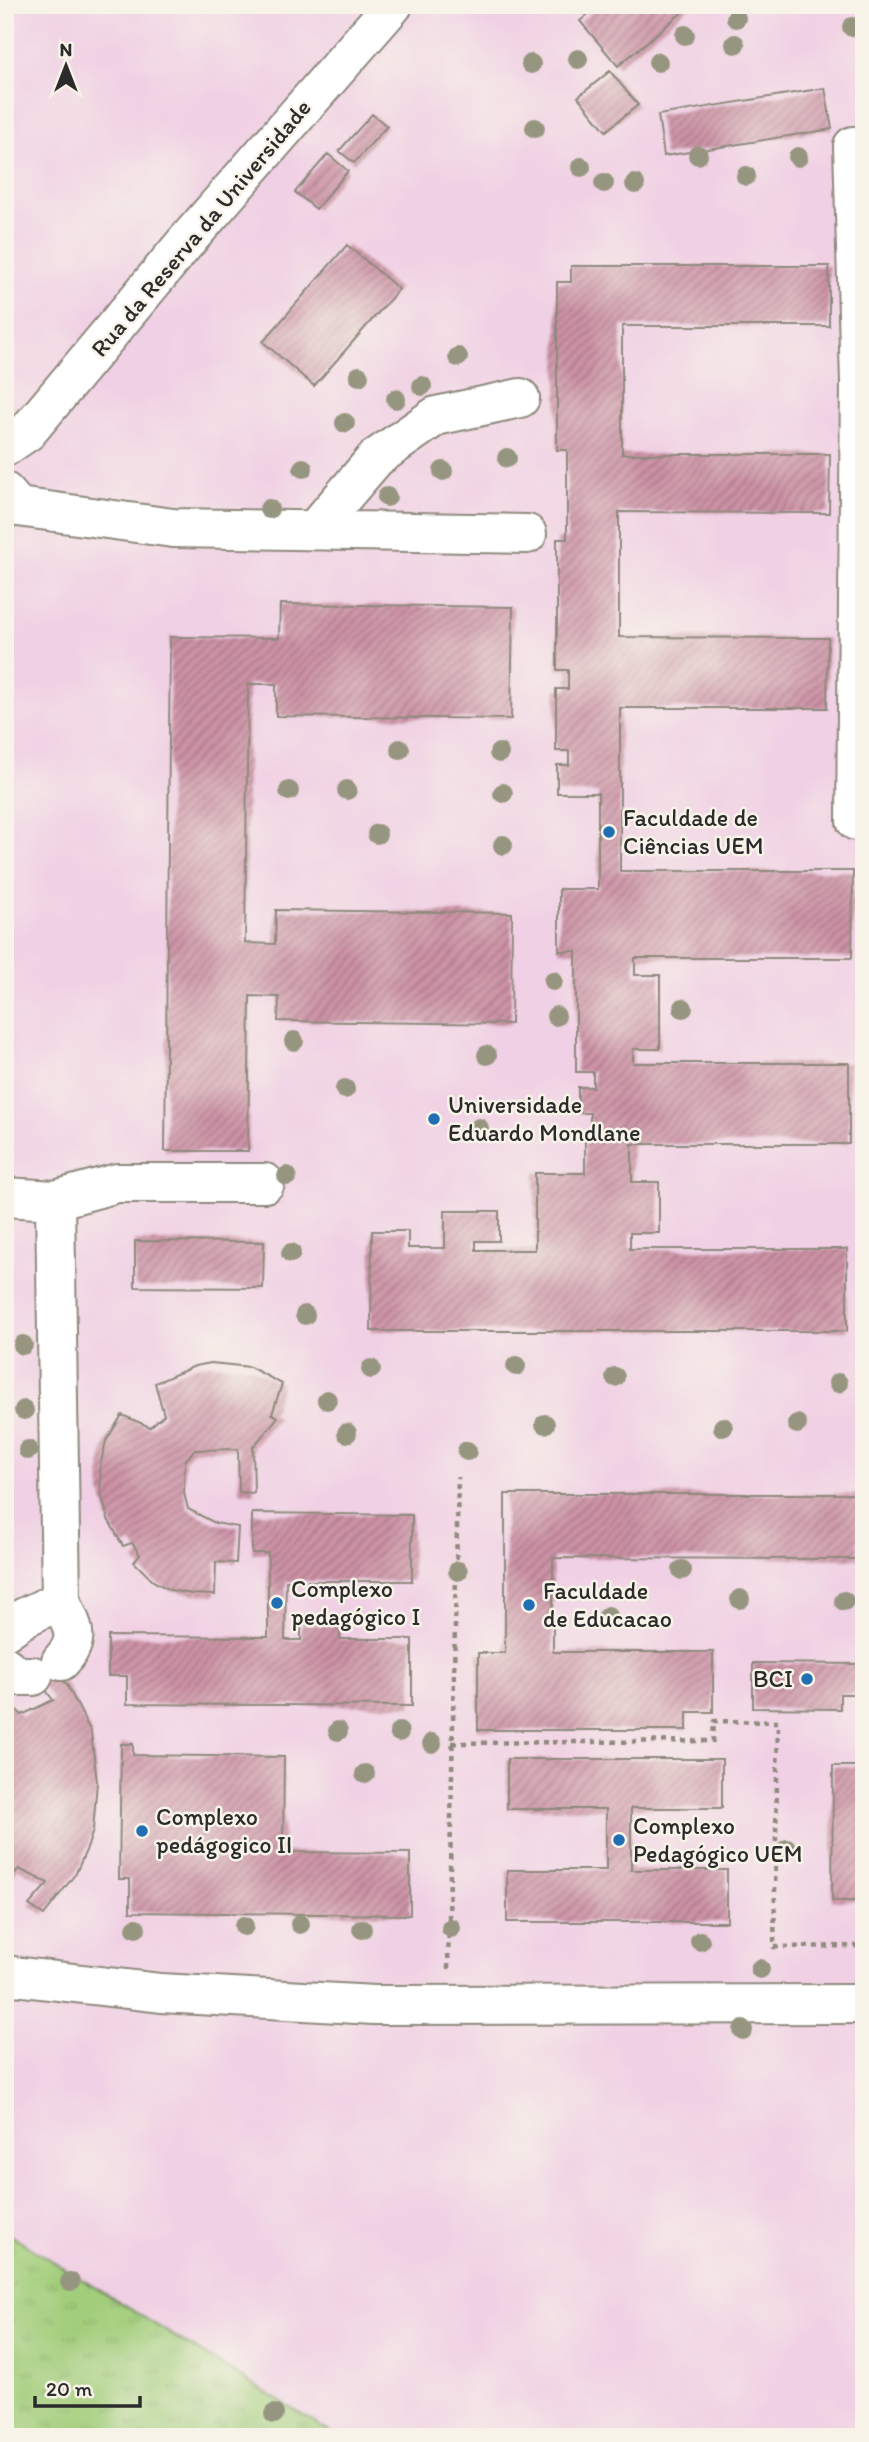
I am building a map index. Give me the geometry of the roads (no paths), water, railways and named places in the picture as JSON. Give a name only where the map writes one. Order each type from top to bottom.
[{"type":"lane","name":"Rua da Reserva da Universidade","points":[[5,447],[27,432],[185,243],[393,5]]},
{"type":"lane","points":[[853,146],[862,380],[856,821]]},
{"type":"lane","points":[[316,528],[376,458],[436,416],[520,398]]},
{"type":"lane","points":[[5,492],[18,507],[173,528],[316,528],[527,534]]},
{"type":"lane","points":[[5,1197],[55,1200],[117,1184],[265,1184]]},
{"type":"lane","points":[[33,1668],[73,1640],[74,1627],[61,1600],[55,1200]]},
{"type":"lane","points":[[5,1631],[25,1617],[61,1600]]},
{"type":"lane","points":[[5,1975],[161,1993],[374,2005],[864,2004]]},
{"type":"place","name":"Faculdade de Ciências UEM","points":[[609,832]]},
{"type":"place","name":"Universidade Eduardo Mondlane","points":[[434,1119]]},
{"type":"place","name":"Complexo pedagógico I","points":[[277,1603]]},
{"type":"place","name":"Faculdade de Educacao","points":[[529,1605]]},
{"type":"place","name":"BCI","points":[[807,1679]]},
{"type":"place","name":"Complexo pedágogico II","points":[[142,1831]]},
{"type":"place","name":"Complexo Pedagógico UEM","points":[[619,1840]]}]
